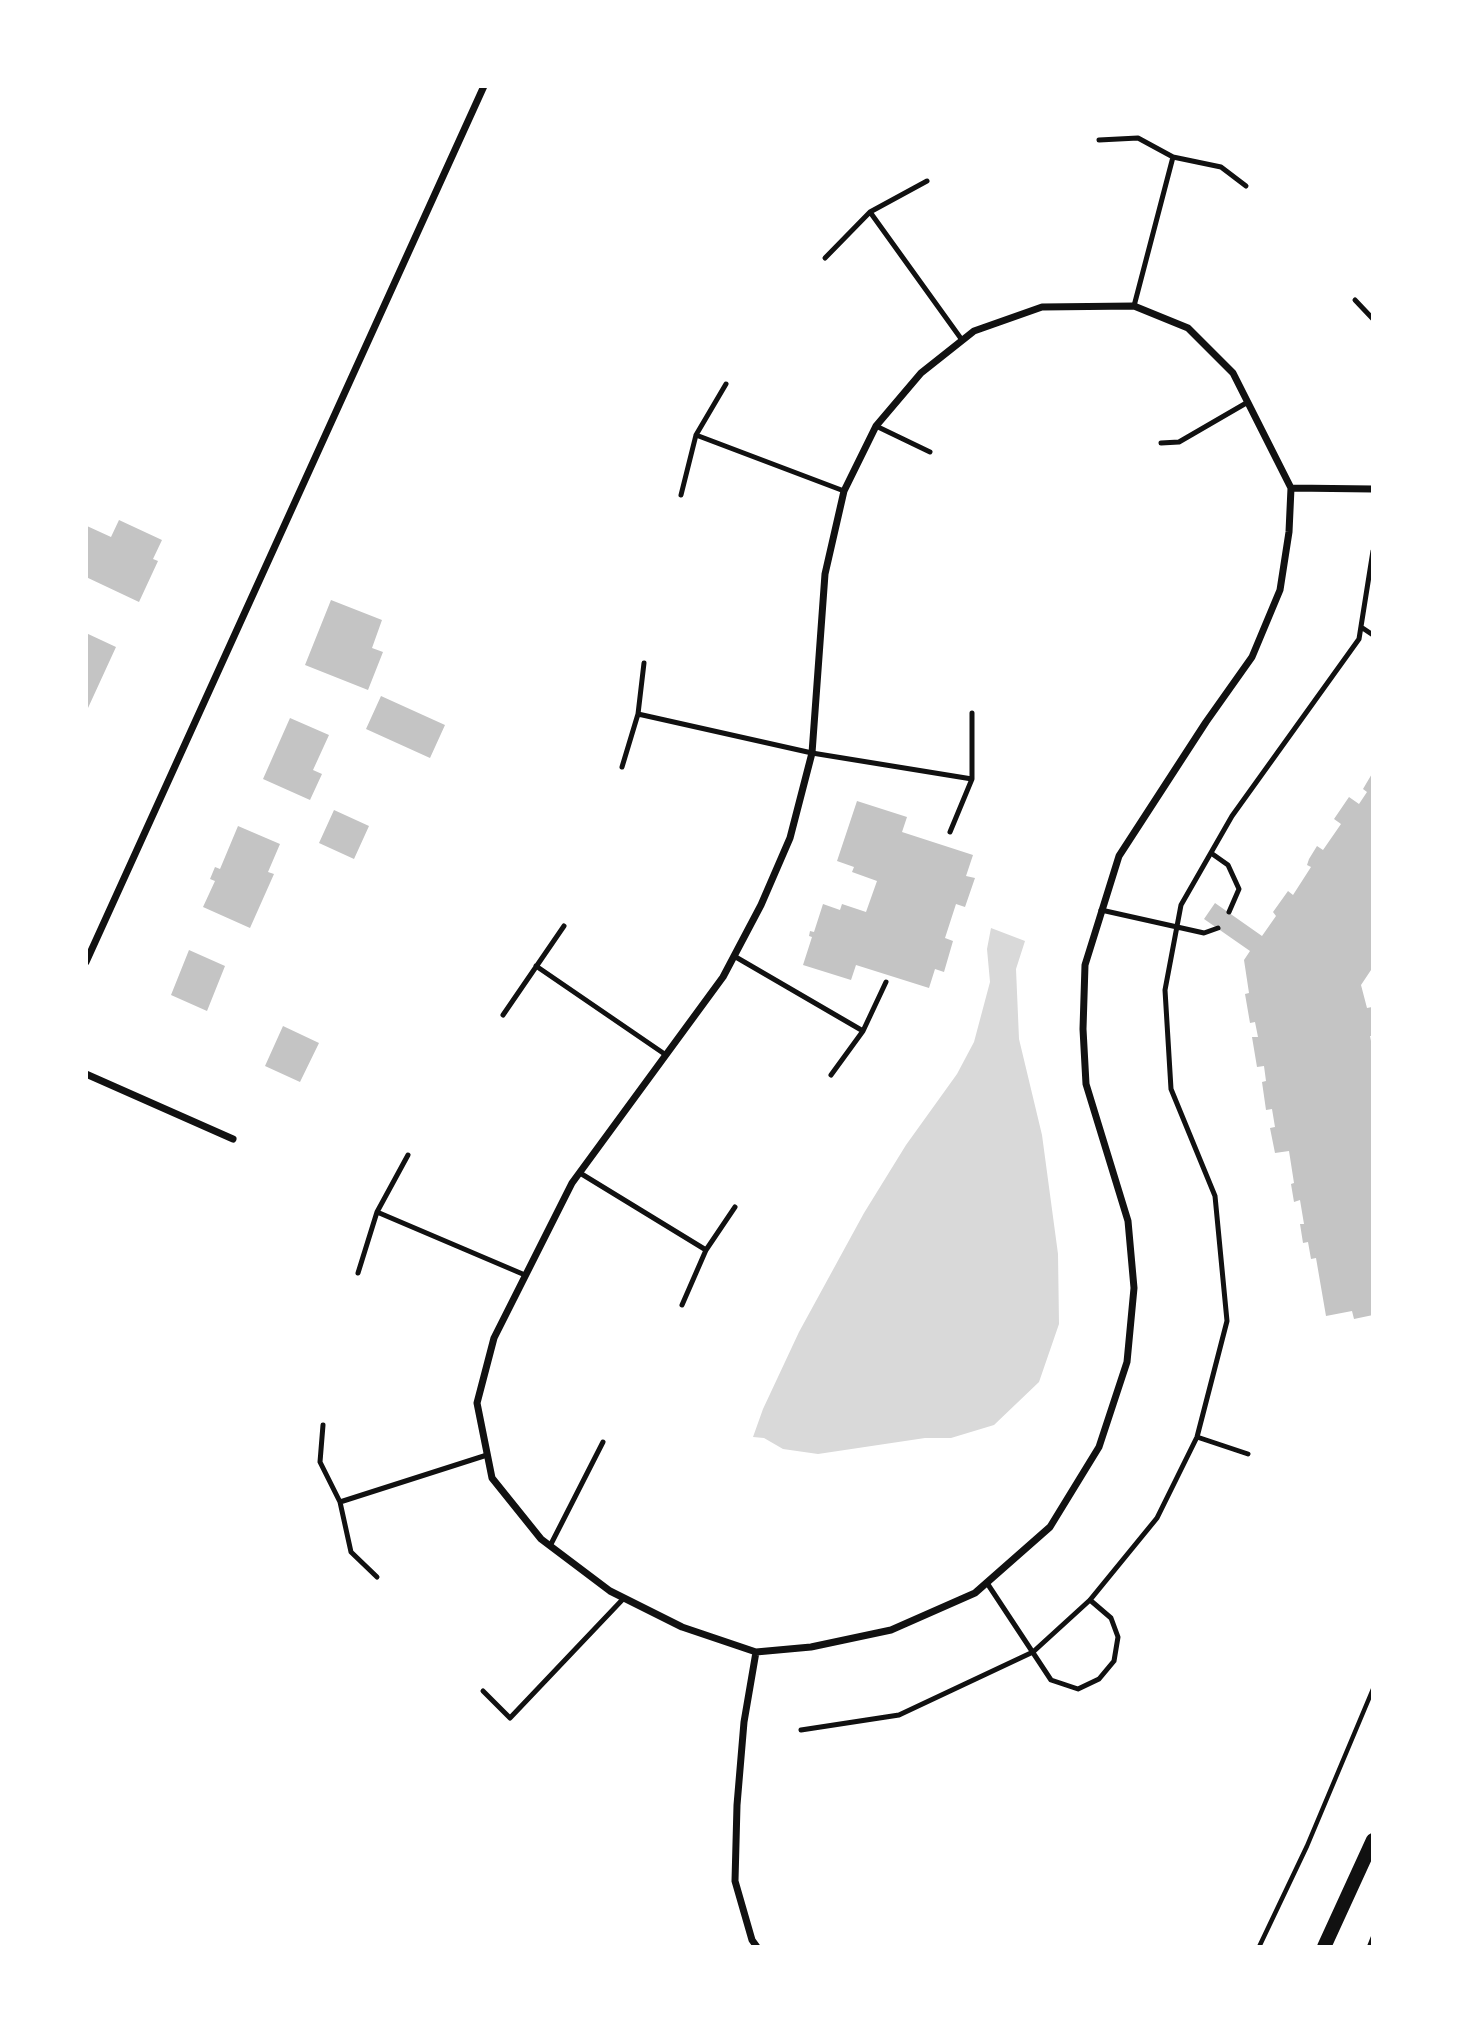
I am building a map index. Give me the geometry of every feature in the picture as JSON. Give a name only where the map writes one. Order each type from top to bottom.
[{"type":"main road","points":[[1324,1947],[1373,1840]]},
{"type":"street","points":[[86,962],[484,86]]},
{"type":"street","points":[[1134,306],[1188,328],[1233,373],[1291,488],[1289,532],[1280,590],[1252,657],[1206,722],[1119,856],[1085,965],[1083,1028],[1086,1084],[1128,1221],[1134,1287],[1126,1362],[1099,1447],[1050,1527],[975,1593],[891,1630],[811,1647],[756,1652],[682,1627],[610,1591],[541,1539],[492,1478],[477,1403],[494,1338],[572,1183],[723,977],[761,905],[790,838],[812,753],[825,574],[844,491],[876,426],[921,373],[962,340],[974,331],[1042,307],[1134,306]]},
{"type":"street","points":[[1291,488],[1373,489]]},
{"type":"street","points":[[86,1074],[233,1139]]},
{"type":"street","points":[[756,1652],[744,1722],[737,1805],[735,1881],[757,1947]]},
{"type":"lane","points":[[1099,140],[1138,138],[1173,157],[1221,167],[1246,186]]},
{"type":"lane","points":[[1134,306],[1173,157]]},
{"type":"lane","points":[[825,258],[870,212],[927,181]]},
{"type":"lane","points":[[870,212],[962,340]]},
{"type":"lane","points":[[1355,300],[1373,319]]},
{"type":"lane","points":[[681,495],[696,435],[726,384]]},
{"type":"lane","points":[[1161,443],[1179,442],[1248,402]]},
{"type":"lane","points":[[876,426],[930,452]]},
{"type":"lane","points":[[696,435],[844,491]]},
{"type":"lane","points":[[801,1730],[899,1715],[1032,1652],[1090,1600],[1157,1518],[1197,1437],[1227,1321],[1215,1196],[1171,1089],[1165,990],[1181,905],[1231,816],[1359,639],[1373,551]]},
{"type":"lane","points":[[1361,627],[1373,635]]},
{"type":"lane","points":[[622,767],[638,714],[644,663]]},
{"type":"lane","points":[[950,832],[972,779],[972,713]]},
{"type":"lane","points":[[638,714],[812,753],[972,779]]},
{"type":"lane","points":[[1211,853],[1228,865],[1239,889],[1229,912]]},
{"type":"lane","points":[[1101,910],[1204,933],[1218,928]]},
{"type":"lane","points":[[503,1015],[564,926]]},
{"type":"lane","points":[[734,956],[863,1031]]},
{"type":"lane","points":[[536,966],[666,1055]]},
{"type":"lane","points":[[831,1074],[863,1031],[886,982]]},
{"type":"lane","points":[[358,1273],[377,1212],[408,1155]]},
{"type":"lane","points":[[580,1172],[706,1250]]},
{"type":"lane","points":[[682,1305],[706,1250],[735,1206]]},
{"type":"lane","points":[[377,1212],[525,1275]]},
{"type":"lane","points":[[323,1425],[320,1462],[340,1502],[351,1552],[377,1577]]},
{"type":"lane","points":[[1197,1437],[1248,1454]]},
{"type":"lane","points":[[550,1546],[603,1442]]},
{"type":"lane","points":[[340,1502],[487,1455]]},
{"type":"lane","points":[[987,1583],[1051,1680],[1078,1689],[1099,1679],[1114,1661],[1118,1637],[1111,1618],[1090,1600]]},
{"type":"lane","points":[[483,1691],[510,1718],[624,1598]]},
{"type":"path","points":[[1259,1947],[1307,1846],[1373,1689]]},
{"type":"path","points":[[1369,1947],[1373,1937]]},
{"type":"shaded area","points":[[991,928],[1025,941],[1016,969],[1019,1039],[1042,1135],[1058,1254],[1059,1324],[1039,1382],[994,1425],[951,1438],[925,1438],[818,1454],[783,1449],[764,1438],[753,1437],[799,1332],[864,1213],[906,1145],[957,1074],[974,1042],[990,982],[987,949]]},
{"type":"building","points":[[119,520],[162,540],[153,559],[158,561],[139,602],[86,577],[87,526],[111,537]]},
{"type":"building","points":[[331,600],[382,620],[372,648],[383,652],[368,690],[305,665]]},
{"type":"building","points":[[86,633],[116,647],[88,708],[86,707]]},
{"type":"building","points":[[381,696],[445,725],[430,758],[366,729]]},
{"type":"building","points":[[290,718],[329,735],[313,770],[322,774],[310,800],[263,779]]},
{"type":"building","points":[[1373,772],[1373,967],[1361,985],[1367,1008],[1372,1007],[1373,1015],[1373,1036],[1370,1036],[1373,1051],[1373,1315],[1354,1319],[1352,1311],[1326,1316],[1316,1258],[1311,1259],[1308,1242],[1303,1243],[1300,1224],[1304,1224],[1300,1200],[1294,1202],[1289,1151],[1275,1153],[1270,1128],[1275,1127],[1272,1109],[1266,1110],[1262,1082],[1266,1081],[1264,1066],[1257,1067],[1252,1037],[1258,1037],[1255,1022],[1250,1023],[1245,994],[1249,993],[1244,960],[1250,951],[1204,919],[1215,903],[1262,936],[1276,916],[1273,912],[1288,891],[1293,895],[1311,867],[1307,865],[1317,846],[1323,850],[1341,824],[1334,819],[1349,797],[1359,804],[1367,792],[1363,789]]},
{"type":"building","points":[[857,801],[907,817],[902,832],[973,855],[966,876],[975,878],[965,907],[956,904],[945,938],[953,941],[944,972],[935,969],[929,988],[856,965],[851,980],[803,965],[812,937],[809,936],[810,931],[814,932],[823,904],[840,910],[842,904],[866,912],[877,881],[852,872],[854,867],[837,861]]},
{"type":"building","points":[[334,810],[369,826],[354,859],[319,843]]},
{"type":"building","points":[[238,826],[280,844],[268,872],[274,874],[250,928],[203,907],[215,881],[210,879],[215,867],[220,869]]},
{"type":"building","points":[[189,950],[225,966],[207,1011],[171,995]]},
{"type":"building","points":[[283,1026],[319,1043],[300,1082],[265,1066]]}]
